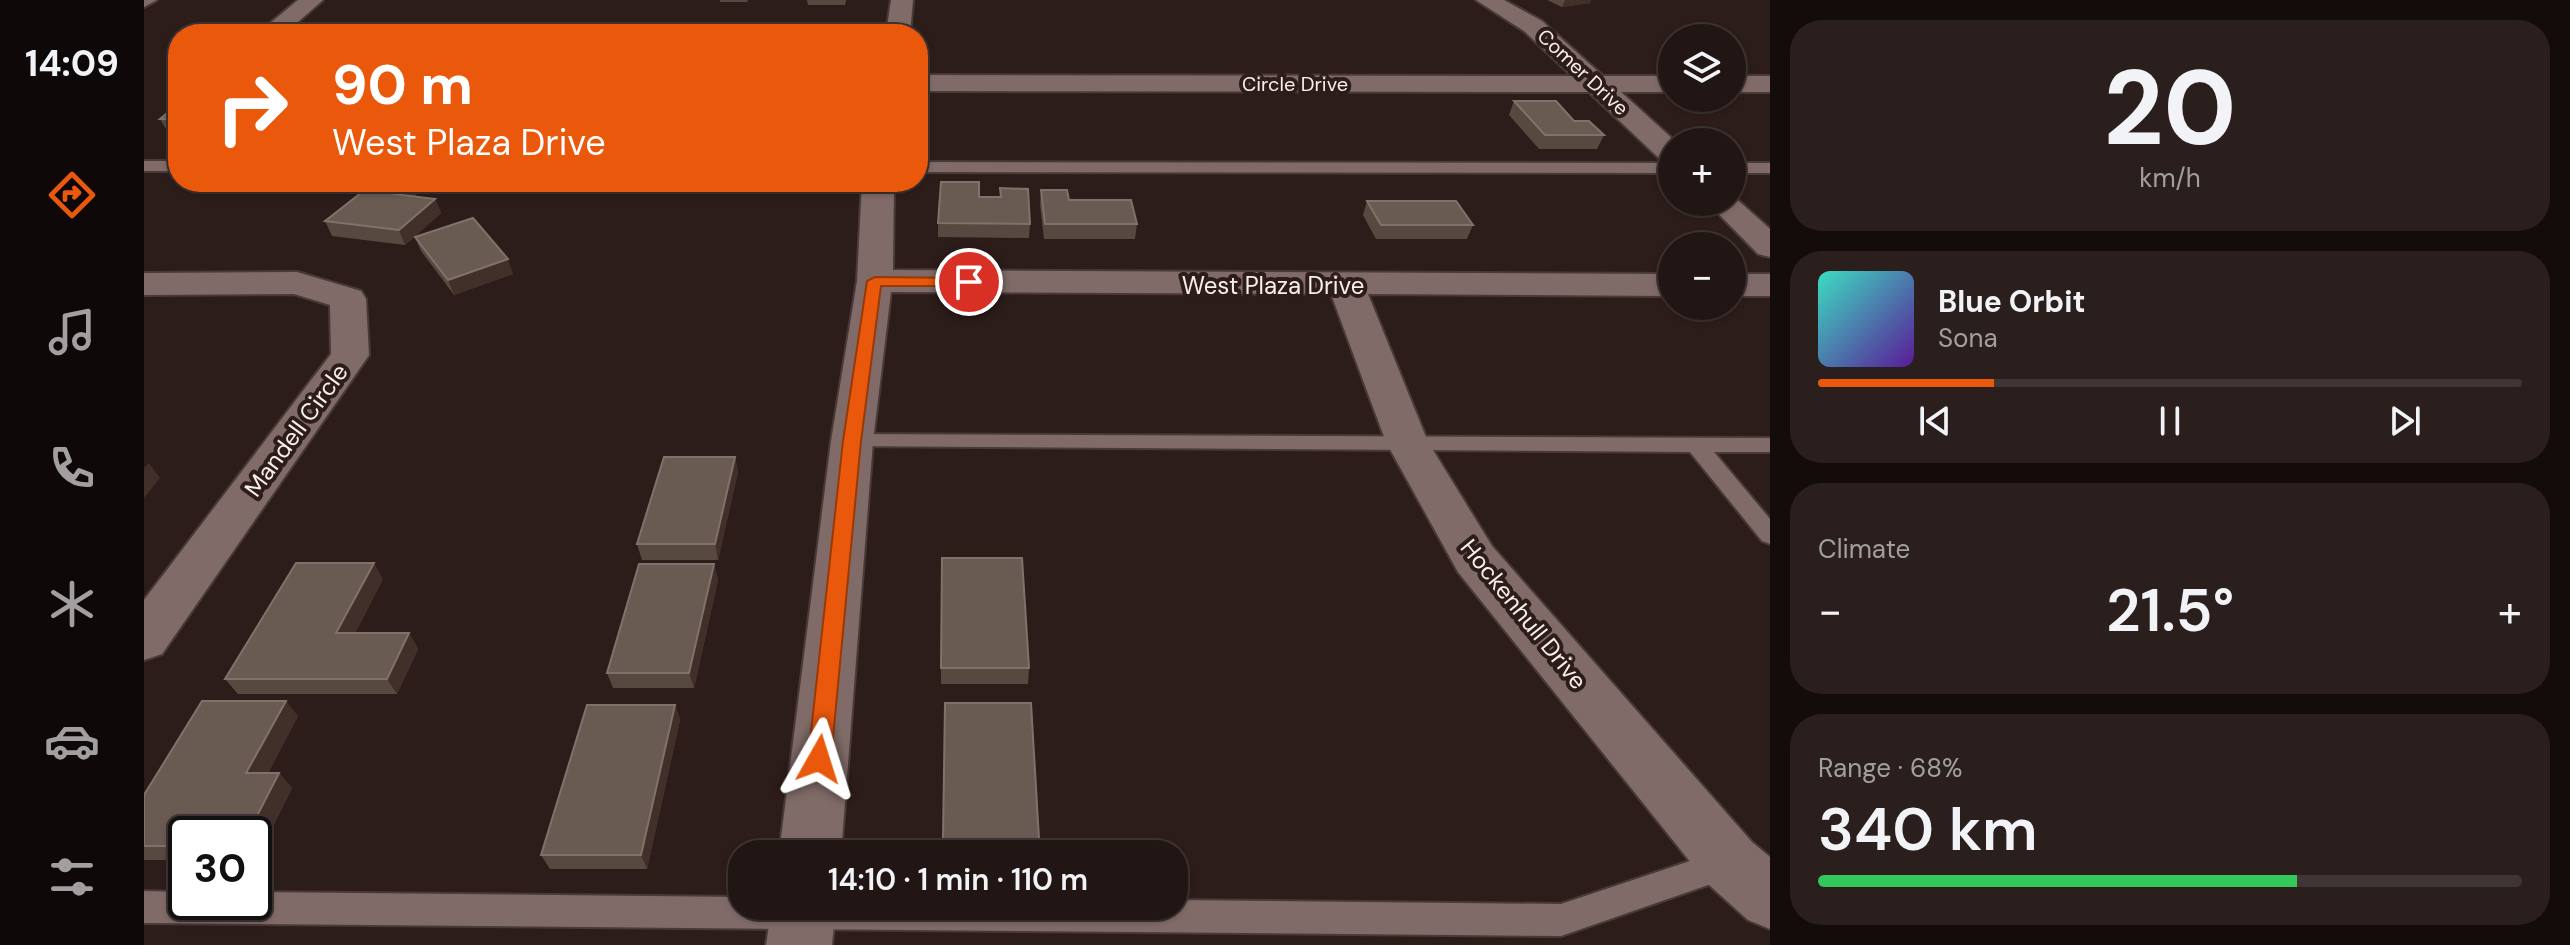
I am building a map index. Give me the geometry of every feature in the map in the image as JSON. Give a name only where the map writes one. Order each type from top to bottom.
[{"type":"street","points":[[282,24],[312,0]]},
{"type":"street","points":[[899,24],[902,0]]},
{"type":"street","name":"Comer Drive","points":[[1487,0],[1533,26],[1658,141]]},
{"type":"street","name":"Circle Drive","points":[[928,83],[1658,84]]},
{"type":"street","points":[[1746,84],[1770,84]]},
{"type":"street","points":[[811,840],[852,441],[875,281],[878,192]]},
{"type":"street","points":[[1738,216],[1770,247]]},
{"type":"street","name":"West Plaza Drive","points":[[875,281],[1658,285]]},
{"type":"street","name":"Mandell Circle","points":[[144,284],[297,283],[348,299],[350,355],[144,639]]},
{"type":"street","name":"Hockenhull Drive","points":[[1346,285],[1407,442],[1475,559],[1730,863],[1770,898]]},
{"type":"street","points":[[1746,285],[1770,285]]},
{"type":"lane","points":[[144,4],[151,0]]},
{"type":"lane","points":[[144,166],[168,166]]},
{"type":"lane","points":[[928,167],[1658,168]]},
{"type":"lane","points":[[1746,168],[1770,168]]},
{"type":"lane","points":[[852,441],[1770,445]]},
{"type":"lane","points":[[1696,445],[1770,535]]},
{"type":"lane","points":[[1188,913],[1561,920],[1730,863]]},
{"type":"lane","points":[[144,907],[728,905]]},
{"type":"building","points":[[1514,101],[1556,101],[1574,121],[1589,121],[1604,135],[1545,135]]},
{"type":"building","points":[[941,182],[979,182],[979,197],[1001,197],[1000,188],[1028,189],[1030,224],[938,223]]},
{"type":"building","points":[[1041,190],[1067,190],[1069,200],[1131,200],[1137,224],[1045,224]]},
{"type":"building","points":[[362,192],[396,192],[394,194],[435,199],[399,230],[325,221]]},
{"type":"building","points":[[1367,201],[1456,201],[1473,225],[1381,225]]},
{"type":"building","points":[[473,218],[508,259],[448,280],[415,237]]},
{"type":"building","points":[[664,457],[735,457],[715,544],[637,544]]},
{"type":"building","points":[[942,558],[1022,558],[1029,668],[941,668]]},
{"type":"building","points":[[296,563],[374,563],[336,633],[409,633],[387,679],[225,679]]},
{"type":"building","points":[[639,564],[714,564],[689,673],[607,673]]},
{"type":"building","points":[[202,701],[286,701],[246,773],[279,773],[257,816],[168,816],[168,846],[144,846],[144,795]]},
{"type":"building","points":[[945,703],[1031,703],[1039,839],[943,839]]},
{"type":"building","points":[[587,705],[675,705],[641,855],[541,855]]},
{"type":"route","points":[[819,759],[852,441],[875,281],[969,282]]}]
